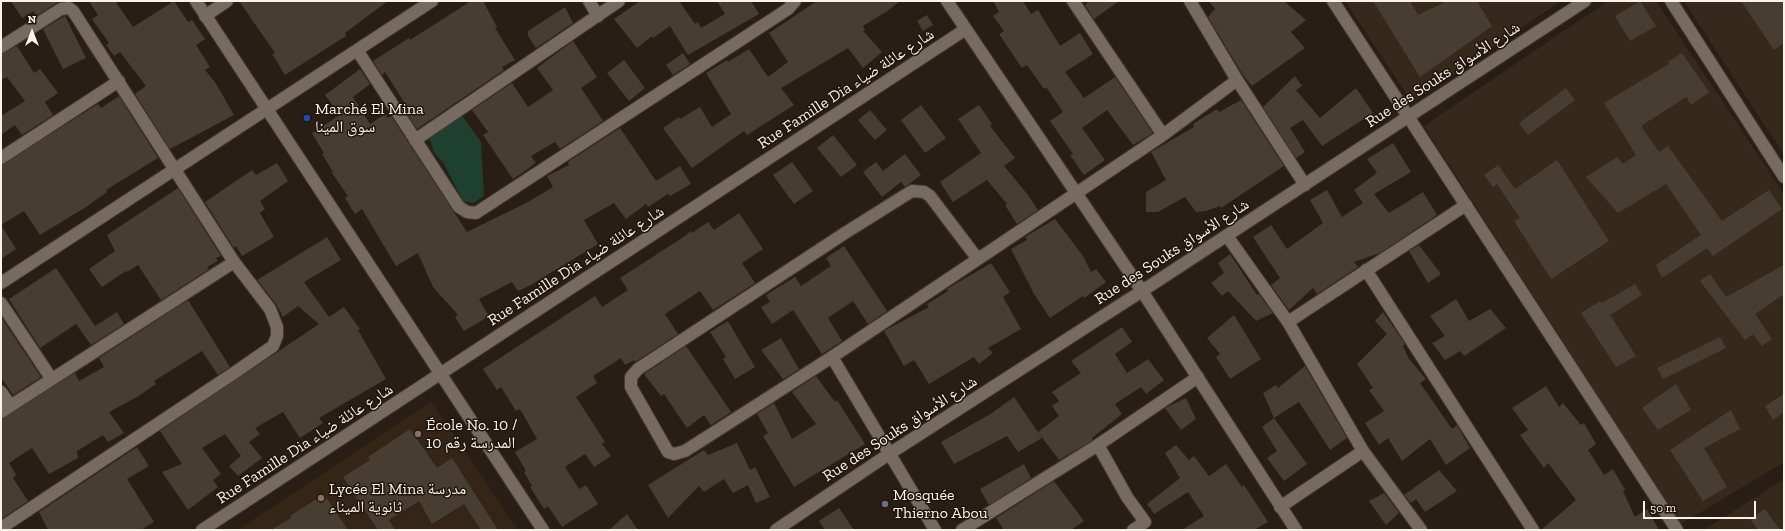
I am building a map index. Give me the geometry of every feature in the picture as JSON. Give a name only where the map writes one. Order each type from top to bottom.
[{"type":"street","points":[[196,1],[543,530]]},
{"type":"street","points":[[206,16],[227,1]]},
{"type":"street","points":[[1,283],[432,1]]},
{"type":"street","points":[[589,1],[598,16]]},
{"type":"street","points":[[415,140],[619,1]]},
{"type":"street","points":[[357,50],[459,208],[471,214],[480,212],[788,9],[795,1]]},
{"type":"street","points":[[947,1],[1142,292],[1296,530]]},
{"type":"street","points":[[1073,1],[1163,135]]},
{"type":"street","points":[[1190,1],[1237,80],[1304,185]]},
{"type":"street","points":[[1333,1],[1677,530]]},
{"type":"street","name":"Rue des Souks شارع الأسواق","points":[[776,530],[889,454],[1142,292],[1585,1]]},
{"type":"street","points":[[1671,1],[1784,177]]},
{"type":"street","points":[[1,47],[61,9],[69,8],[73,11],[234,262],[272,314],[277,327],[273,346],[228,378],[1,528]]},
{"type":"street","name":"Rue Famille Dia شارع عائلة ضياء","points":[[202,530],[966,29]]},
{"type":"street","points":[[977,258],[930,196],[924,192],[912,191],[845,233],[638,369],[631,377],[631,387],[668,452],[674,454],[685,451],[832,357],[977,258],[1163,135],[1237,80]]},
{"type":"street","points":[[1,158],[119,81]]},
{"type":"street","points":[[1288,322],[1466,204]]},
{"type":"street","points":[[1227,236],[1288,322],[1363,450],[1421,530]]},
{"type":"street","points":[[1,392],[6,408],[234,262]]},
{"type":"street","points":[[1366,270],[1533,530]]},
{"type":"street","points":[[1,303],[52,378]]},
{"type":"street","points":[[832,357],[935,530]]},
{"type":"street","points":[[962,530],[1098,445],[1198,377]]},
{"type":"street","points":[[1098,445],[1127,497],[1148,526],[1133,530]]},
{"type":"street","points":[[1280,507],[1363,450]]},
{"type":"shaded area","points":[[1345,1],[1561,1],[1412,102]]},
{"type":"shaded area","points":[[1608,1],[1656,1],[1784,194],[1784,462],[1681,524],[1424,126]]},
{"type":"shaded area","points":[[1684,1],[1784,1],[1784,155]]},
{"type":"shaded area","name":"École No. 10 / المدرسة رقم 10","points":[[431,401],[518,530],[237,530],[334,466]]},
{"type":"shaded area","points":[[1784,479],[1784,530],[1704,530]]},
{"type":"green space","points":[[462,116],[481,142],[484,196],[473,203],[463,201],[444,164],[434,152],[429,138]]},
{"type":"building","points":[[11,1],[58,2],[36,16],[34,11],[22,18]]},
{"type":"building","points":[[89,1],[115,1],[133,27],[174,1],[188,22],[192,20],[205,39],[196,45],[210,67],[205,70],[215,82],[234,115],[170,149],[135,94],[146,86],[120,52],[114,56],[106,45],[109,43],[92,19],[98,15]]},
{"type":"building","points":[[239,1],[388,1],[345,33],[346,36],[285,75],[272,54],[275,53]]},
{"type":"building","points":[[471,1],[483,1],[497,27],[495,28],[515,60],[502,67],[504,70],[417,129],[403,107],[406,105],[385,72],[382,75],[373,61],[409,38],[410,40]]},
{"type":"building","points":[[640,1],[679,1],[695,24],[698,22],[701,28],[725,14],[717,1],[751,1],[759,14],[688,55],[670,26],[653,38],[652,36],[637,48],[614,19]]},
{"type":"building","points":[[817,1],[900,1],[886,12],[863,26],[865,30],[863,31],[882,52],[863,68],[848,48],[781,88],[794,105],[747,135],[744,131],[692,168],[663,128],[679,117],[680,119],[700,107],[712,127],[731,114],[706,73],[749,49],[768,77],[788,62],[769,33]]},
{"type":"building","points":[[993,1],[1023,1],[1031,14],[1038,10],[1060,46],[1080,33],[1093,54],[1065,72],[1084,98],[1115,77],[1153,133],[1133,145],[1107,110],[1082,128],[1105,160],[1084,175],[1070,155],[1073,154],[1050,121],[1063,112],[1046,87],[1044,89],[1027,65],[1022,68],[999,34],[1004,31],[993,16],[999,12]]},
{"type":"building","points":[[1090,1],[1119,1],[1094,19],[1085,5]]},
{"type":"building","points":[[1209,1],[1284,1],[1306,20],[1291,32],[1305,48],[1252,86],[1243,75],[1208,17],[1215,9]]},
{"type":"building","points":[[1373,1],[1410,1],[1418,15],[1447,1],[1477,1],[1492,26],[1420,77]]},
{"type":"building","points":[[1640,1],[1656,26],[1630,41],[1615,16]]},
{"type":"building","points":[[1741,1],[1784,1],[1784,43],[1774,50]]},
{"type":"building","points":[[565,7],[573,23],[536,48],[528,36],[528,31]]},
{"type":"building","points":[[927,15],[933,25],[923,31],[917,21]]},
{"type":"building","points":[[65,16],[86,58],[63,69],[43,29]]},
{"type":"building","points":[[573,41],[597,77],[581,88],[603,121],[560,149],[555,142],[531,156],[536,163],[513,179],[483,135],[488,132],[472,110],[512,83],[528,107],[553,90],[537,68]]},
{"type":"building","points":[[17,46],[34,73],[40,69],[58,93],[45,102],[53,115],[22,135],[15,125],[1,135],[1,116],[25,101],[7,77],[1,80],[1,54]]},
{"type":"building","points":[[683,53],[690,64],[673,75],[666,65]]},
{"type":"building","points":[[1682,53],[1709,92],[1691,105],[1686,97],[1641,126],[1659,152],[1668,146],[1722,221],[1769,190],[1782,209],[1713,256],[1707,248],[1662,278],[1656,265],[1701,235],[1666,184],[1618,213],[1586,177],[1617,157],[1623,164],[1636,155],[1604,103],[1669,64],[1668,62]]},
{"type":"building","points":[[624,60],[645,88],[629,101],[607,73]]},
{"type":"building","points":[[360,69],[370,84],[353,97],[370,124],[385,114],[388,118],[391,116],[467,232],[528,202],[553,187],[547,176],[569,165],[568,162],[620,128],[656,181],[680,166],[691,184],[670,196],[668,194],[648,207],[646,204],[626,219],[614,203],[584,220],[598,244],[531,285],[518,291],[512,282],[479,299],[489,316],[464,331],[455,317],[458,315],[433,287],[418,253],[396,266],[362,209],[355,214],[345,198],[348,196],[332,173],[333,172],[322,154],[324,153],[312,133],[340,115],[325,95]]},
{"type":"building","points":[[1295,76],[1302,86],[1296,90],[1320,118],[1356,88],[1373,113],[1322,146],[1303,120],[1290,128],[1305,152],[1296,158],[1263,107]]},
{"type":"building","points":[[1566,88],[1575,100],[1528,135],[1519,123]]},
{"type":"building","points":[[119,96],[158,158],[106,190],[107,192],[86,207],[40,235],[24,211],[1,225],[1,165],[98,104],[101,108]]},
{"type":"building","points":[[1241,100],[1284,166],[1221,208],[1220,206],[1206,211],[1196,212],[1185,197],[1158,212],[1146,212],[1146,192],[1166,180],[1151,152],[1194,127],[1193,124],[1217,109],[1219,112]]},
{"type":"building","points":[[921,105],[946,138],[925,153],[901,120]]},
{"type":"building","points":[[979,105],[992,124],[990,126],[1015,158],[1004,166],[1028,195],[1038,210],[1017,224],[1005,205],[1007,204],[987,180],[953,202],[940,182],[981,153],[958,119]]},
{"type":"building","points":[[870,110],[887,130],[875,140],[858,120]]},
{"type":"building","points":[[833,135],[857,165],[841,177],[817,148]]},
{"type":"building","points":[[1393,143],[1411,172],[1374,194],[1389,213],[1423,192],[1437,215],[1380,253],[1354,262],[1358,267],[1317,294],[1313,288],[1289,310],[1271,285],[1280,278],[1253,237],[1271,225],[1287,249],[1323,223],[1310,200],[1327,190],[1342,217],[1363,203],[1354,190],[1377,173],[1367,159]]},
{"type":"building","points":[[905,154],[921,175],[905,187],[901,182],[882,197],[863,172],[876,162],[883,171]]},
{"type":"building","points":[[1557,160],[1609,241],[1551,279],[1514,221],[1520,218],[1497,184],[1493,187],[1484,175],[1498,165],[1515,189]]},
{"type":"building","points":[[792,162],[813,191],[794,204],[773,175]]},
{"type":"building","points":[[277,163],[288,181],[260,201],[265,209],[260,213],[274,237],[242,256],[236,246],[234,248],[205,202],[252,170],[256,175]]},
{"type":"building","points":[[178,188],[221,256],[216,258],[218,261],[207,267],[209,269],[161,300],[138,265],[102,287],[89,269],[115,251],[107,235]]},
{"type":"building","points":[[739,213],[763,249],[742,263],[755,283],[713,310],[700,291],[665,314],[678,334],[635,362],[634,360],[625,365],[621,358],[593,376],[597,383],[576,397],[605,442],[602,444],[611,456],[594,467],[585,454],[565,467],[579,489],[586,485],[598,504],[562,527],[548,506],[544,509],[530,487],[532,486],[524,472],[526,471],[515,452],[537,439],[520,409],[516,411],[501,387],[497,390],[483,369],[595,296],[602,307],[628,290],[620,278],[691,231],[692,233],[708,222],[714,230]]},
{"type":"building","points":[[1055,219],[1083,256],[1091,272],[1096,269],[1106,282],[1084,298],[1083,296],[1050,318],[1034,294],[1011,249],[1027,240],[1025,237]]},
{"type":"building","points":[[1,225],[16,249],[1,259]]},
{"type":"building","points":[[327,237],[341,260],[304,282],[329,317],[344,307],[360,329],[358,330],[386,379],[319,418],[323,423],[300,438],[283,412],[255,428],[260,434],[249,442],[262,458],[238,476],[229,466],[241,456],[225,434],[202,448],[221,474],[213,480],[218,487],[188,510],[162,472],[182,464],[160,431],[319,324],[298,306],[283,317],[276,304],[257,280]]},
{"type":"building","points":[[1419,245],[1441,274],[1428,283],[1409,251]]},
{"type":"building","points":[[844,246],[887,311],[868,324],[853,301],[828,318],[842,341],[822,354],[793,310],[772,324],[761,307],[770,302],[766,295],[795,277],[801,286],[831,266],[826,258]]},
{"type":"building","points":[[1230,254],[1257,295],[1259,294],[1273,313],[1256,321],[1228,291],[1222,296],[1211,283],[1224,273],[1218,263]]},
{"type":"building","points":[[991,263],[1010,292],[1003,297],[1021,329],[988,348],[993,353],[979,364],[974,357],[929,384],[914,360],[904,366],[884,331],[929,307],[927,304],[948,291],[947,289]]},
{"type":"building","points":[[1784,265],[1784,294],[1755,314],[1772,339],[1762,346],[1753,334],[1745,340],[1700,281],[1710,274],[1726,297]]},
{"type":"building","points":[[56,268],[95,326],[117,312],[124,324],[91,345],[76,324],[40,348],[9,299]]},
{"type":"building","points":[[1635,284],[1642,295],[1610,315],[1636,356],[1616,367],[1581,313],[1600,301],[1602,303]]},
{"type":"building","points":[[1456,299],[1469,321],[1490,309],[1506,328],[1464,356],[1460,351],[1445,360],[1432,343],[1445,336],[1430,316]]},
{"type":"building","points":[[188,300],[230,367],[218,375],[202,351],[154,381],[156,384],[137,397],[109,412],[124,433],[108,442],[103,435],[77,451],[78,458],[49,474],[32,448],[9,463],[16,475],[13,478],[28,501],[1,519],[1,419],[75,373],[79,381],[104,367],[99,358]]},
{"type":"building","points":[[1383,312],[1405,344],[1403,346],[1409,359],[1426,379],[1420,383],[1452,429],[1457,425],[1470,448],[1446,465],[1430,439],[1402,461],[1388,438],[1379,445],[1365,423],[1384,411],[1369,390],[1373,388],[1357,364],[1387,334],[1375,321]]},
{"type":"building","points":[[1234,315],[1261,359],[1230,379],[1216,357],[1220,354],[1207,338]]},
{"type":"building","points":[[1,317],[41,377],[13,395],[1,377]]},
{"type":"building","points":[[728,321],[755,367],[735,379],[723,359],[726,357],[710,332]]},
{"type":"building","points":[[1122,327],[1132,342],[1115,354],[1127,373],[1148,359],[1164,380],[1146,394],[1141,387],[1115,404],[1122,414],[1092,438],[1093,440],[1059,460],[1038,432],[1059,416],[1052,406],[1059,401],[1052,392],[1081,373],[1071,361]]},
{"type":"building","points":[[1720,337],[1726,348],[1663,379],[1657,368]]},
{"type":"building","points":[[781,338],[799,369],[783,379],[761,350]]},
{"type":"building","points":[[686,346],[731,412],[711,425],[704,415],[687,428],[664,394],[661,396],[644,374]]},
{"type":"building","points":[[1305,366],[1347,438],[1330,450],[1299,402],[1274,418],[1263,393],[1276,385],[1278,388]]},
{"type":"building","points":[[816,376],[835,402],[837,400],[865,444],[794,487],[763,436],[768,433],[757,414],[774,403],[792,439],[816,424],[792,392]]},
{"type":"building","points":[[1676,384],[1691,410],[1658,430],[1642,408]]},
{"type":"building","points":[[1546,386],[1559,407],[1563,403],[1581,425],[1584,423],[1596,444],[1588,450],[1604,475],[1613,469],[1625,490],[1623,491],[1635,517],[1647,509],[1659,530],[1541,530],[1576,500],[1548,463],[1544,468],[1520,435],[1528,430],[1512,408]]},
{"type":"building","points":[[1784,394],[1784,412],[1773,420],[1765,406]]},
{"type":"building","points":[[1014,397],[1042,438],[1018,452],[1007,436],[954,464],[941,442],[992,413]]},
{"type":"building","points":[[1186,398],[1196,419],[1181,430],[1165,408]]},
{"type":"building","points":[[1731,410],[1740,429],[1704,448],[1727,487],[1703,501],[1670,450]]},
{"type":"building","points":[[1274,418],[1307,464],[1284,481],[1267,458],[1277,451],[1262,427]]},
{"type":"building","points":[[410,429],[437,468],[452,458],[498,530],[481,530],[464,504],[432,524],[419,501],[389,520],[395,530],[378,530],[343,477],[370,460],[368,457]]},
{"type":"building","points":[[737,443],[750,470],[755,467],[770,497],[756,503],[748,485],[733,493],[724,479],[704,492],[699,486],[668,518],[648,485],[704,450],[708,455]]},
{"type":"building","points":[[1176,445],[1189,460],[1194,456],[1209,476],[1226,464],[1242,487],[1244,485],[1268,522],[1254,530],[1182,530],[1204,516],[1188,492],[1154,514],[1147,504],[1180,478],[1165,453]]},
{"type":"building","points":[[137,447],[149,466],[127,479],[154,522],[141,530],[48,530],[39,512]]},
{"type":"building","points":[[1024,464],[1031,478],[989,505],[980,489]]},
{"type":"building","points":[[1439,470],[1457,491],[1425,512],[1416,499],[1411,503],[1404,495]]},
{"type":"building","points":[[1054,481],[1084,521],[1071,530],[1004,530],[996,518]]},
{"type":"building","points":[[1384,493],[1399,513],[1386,525],[1369,501]]},
{"type":"building","points":[[324,494],[348,530],[271,530],[291,518],[290,516]]},
{"type":"building","points":[[839,508],[854,530],[825,530],[819,521]]},
{"type":"building","points":[[1765,509],[1780,530],[1758,530],[1750,519]]},
{"type":"building","points":[[627,514],[638,530],[609,530]]},
{"type":"place","name":"Marché El Mina سوق المينا","points":[[307,118]]},
{"type":"place","name":"École No. 10 / المدرسة رقم 10","points":[[418,434]]},
{"type":"place","name":"Lycée El Mina مدرسة ثانوية الميناء","points":[[321,498]]},
{"type":"place","name":"Mosquée Thierno Abou","points":[[885,504]]}]
